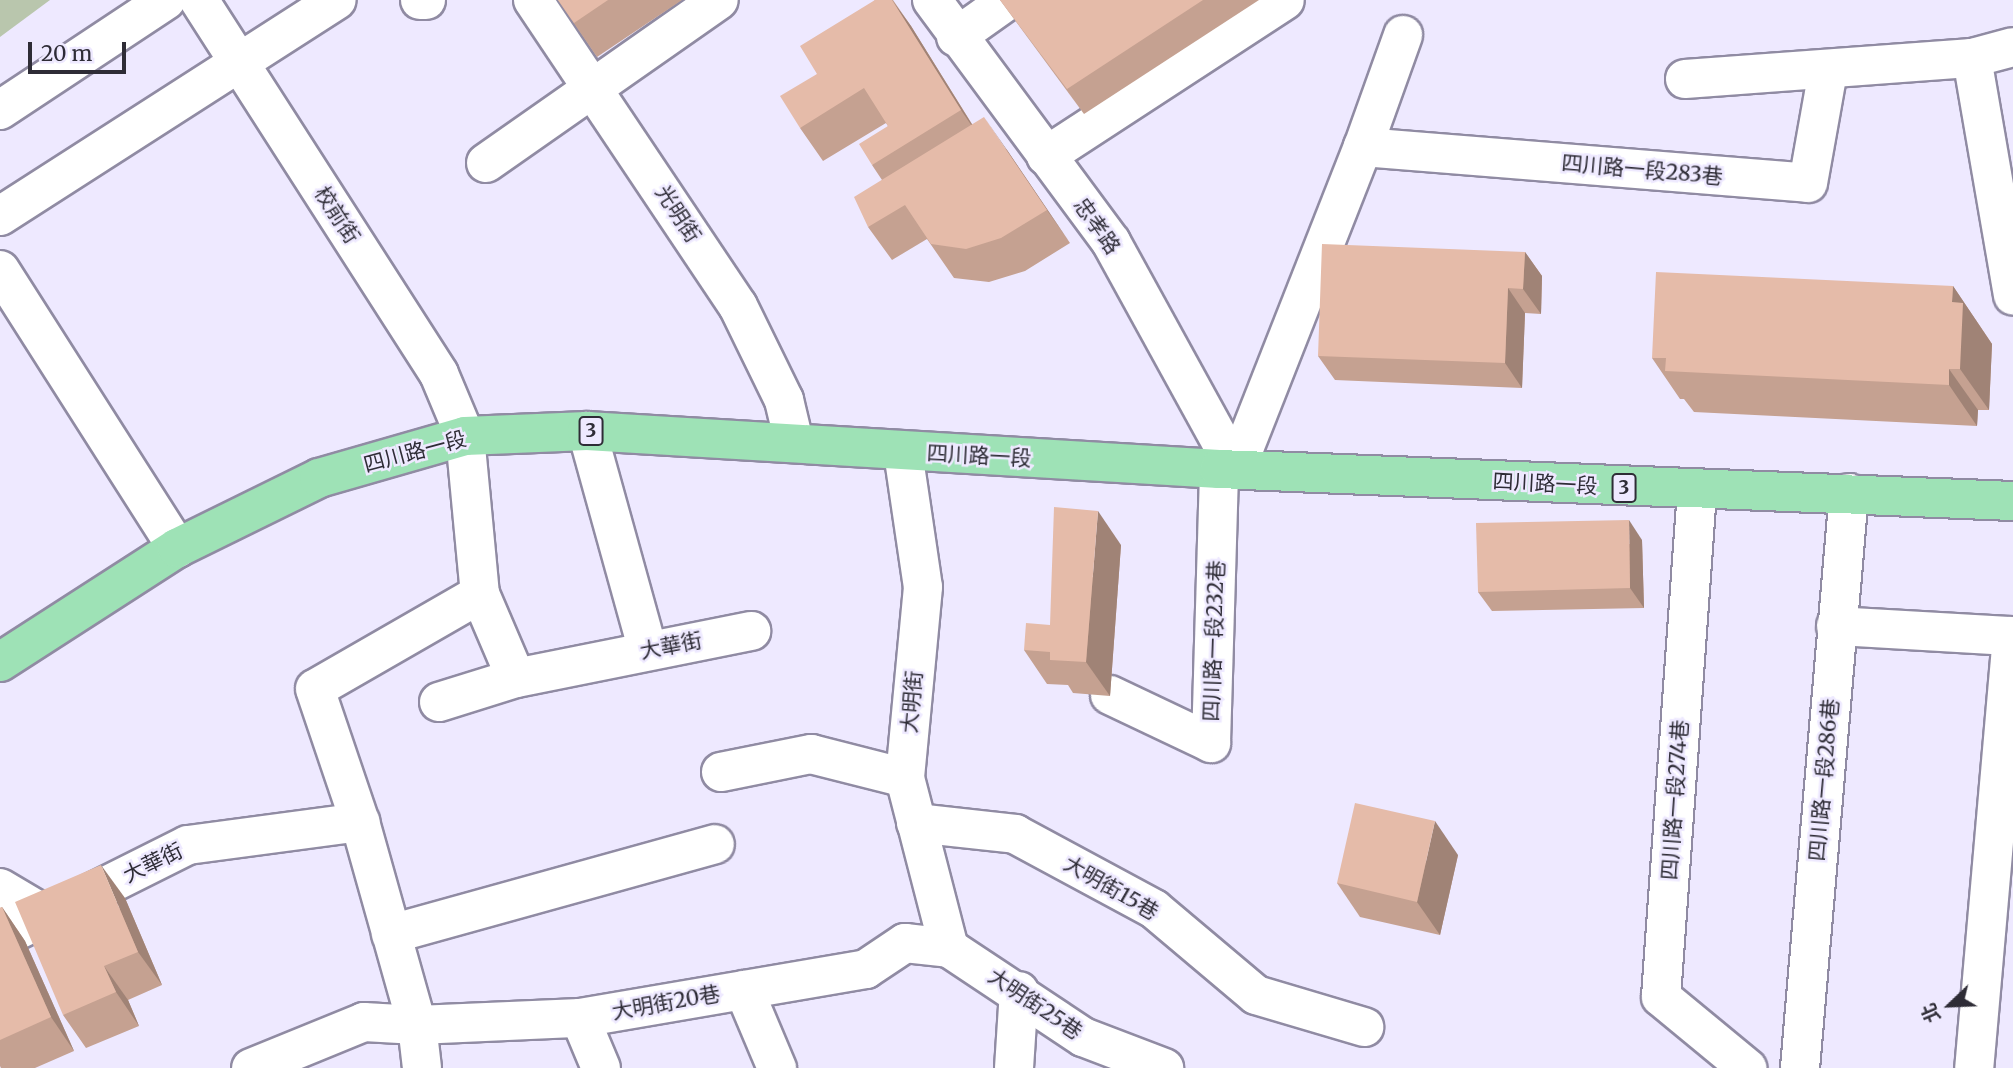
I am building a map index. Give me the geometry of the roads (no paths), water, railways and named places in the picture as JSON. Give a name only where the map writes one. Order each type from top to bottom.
[{"type":"main road","name":"四川路一段","points":[[0,662],[177,548],[319,478],[465,436],[587,431],[794,442],[903,452],[1696,491],[1849,493],[2013,501]]},
{"type":"street","points":[[0,110],[166,0]]},
{"type":"street","name":"校前街","points":[[199,0],[439,373],[465,436]]},
{"type":"street","points":[[0,216],[337,0]]},
{"type":"street","points":[[420,0],[426,0]]},
{"type":"street","name":"光明街","points":[[533,0],[596,89],[738,306],[784,400],[794,442]]},
{"type":"street","points":[[486,163],[596,89],[719,0]]},
{"type":"street","name":"忠孝路","points":[[932,0],[956,37],[1111,242],[1228,468]]},
{"type":"street","points":[[956,37],[1009,0]]},
{"type":"street","points":[[1046,156],[1285,0]]},
{"type":"street","points":[[1228,468],[1363,147],[1403,35]]},
{"type":"street","points":[[1685,79],[1828,71],[1972,58],[2013,47]]},
{"type":"street","points":[[1972,58],[2007,229],[2013,295]]},
{"type":"street","name":"四川路一段283巷","points":[[1363,147],[1808,183],[1828,71]]},
{"type":"street","points":[[0,270],[177,548]]},
{"type":"street","points":[[587,431],[648,651]]},
{"type":"street","points":[[465,436],[480,594],[516,678]]},
{"type":"street","name":"大明街","points":[[903,452],[923,587],[905,778],[949,948]]},
{"type":"street","name":"四川路一段232巷","points":[[1110,695],[1211,743],[1228,468]]},
{"type":"street","name":"四川路一段274巷","points":[[1696,491],[1661,997],[1747,1068]]},
{"type":"street","name":"四川路一段286巷","points":[[1800,1068],[1849,493]]},
{"type":"street","points":[[422,1068],[417,1026],[360,822],[315,689],[480,594]]},
{"type":"street","points":[[1836,626],[2012,636],[1974,1068]]},
{"type":"street","name":"大華街","points":[[439,702],[516,678],[751,631]]},
{"type":"street","points":[[721,772],[811,754],[905,778]]},
{"type":"street","name":"大華街","points":[[0,939],[188,845],[360,822]]},
{"type":"street","name":"大明街15巷","points":[[916,823],[1015,834],[1154,909],[1256,995],[1364,1027]]},
{"type":"street","points":[[391,933],[715,844]]},
{"type":"street","points":[[0,888],[47,916]]},
{"type":"street","name":"大明街20巷","points":[[251,1068],[364,1022],[417,1026],[580,1018],[866,969],[905,943],[949,948]]},
{"type":"street","name":"大明街25巷","points":[[949,948],[1019,991],[1083,1038],[1164,1068]]},
{"type":"street","points":[[744,990],[777,1068]]},
{"type":"street","points":[[1014,1068],[1019,991]]},
{"type":"street","points":[[580,1018],[601,1068]]}]
